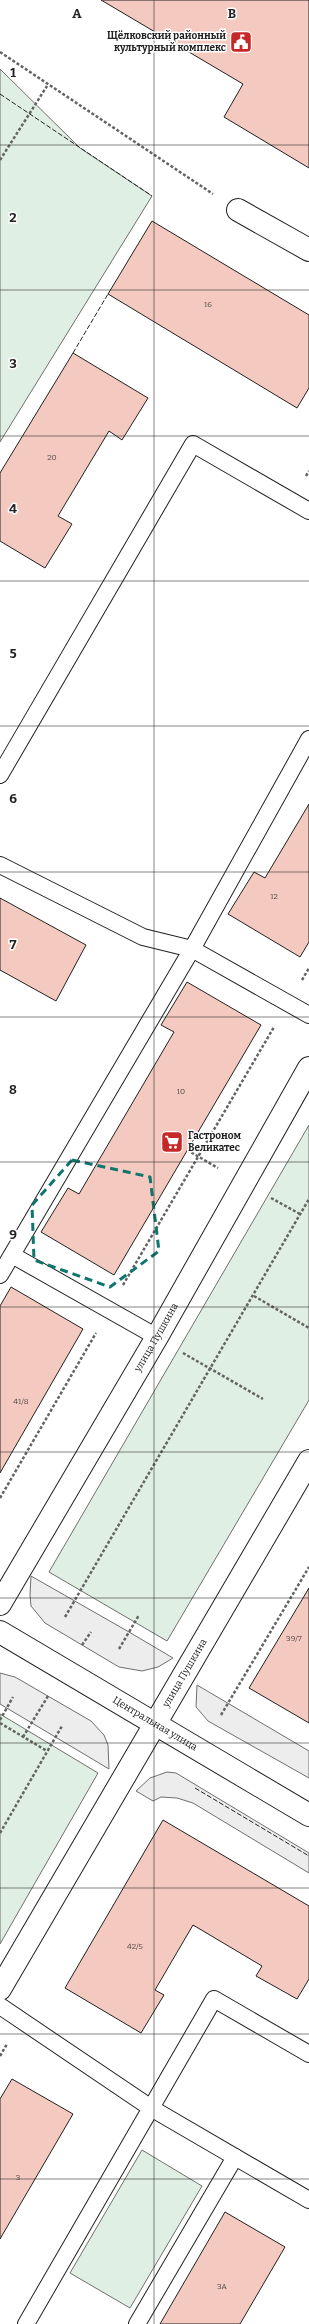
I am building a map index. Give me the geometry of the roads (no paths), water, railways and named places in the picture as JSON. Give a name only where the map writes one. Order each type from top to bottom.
[{"type":"street","points":[[238,210],[309,250]]},
{"type":"street","name":"улица Пушкина","points":[[0,1604],[156,1337],[309,1068]]},
{"type":"street","name":"улица Пушкина","points":[[0,1989],[309,1460]]},
{"type":"street","name":"Центральная улица","points":[[0,1632],[309,1816]]},
{"type":"lane","points":[[0,776],[193,444],[309,511]]},
{"type":"lane","points":[[0,1275],[192,949],[309,739]]},
{"type":"lane","points":[[0,865],[144,937],[192,949],[309,1015]]},
{"type":"lane","points":[[12,1255],[156,1337]]},
{"type":"lane","points":[[26,2324],[214,1999],[309,2054]]},
{"type":"lane","points":[[0,2006],[151,2108],[309,2200]]},
{"type":"lane","points":[[137,2324],[235,2156]]},
{"type":"place","name":"Щёлковский районный культурный комплекс","points":[[241,42]]},
{"type":"place","name":"Гастроном Великатес","points":[[172,1142]]}]
